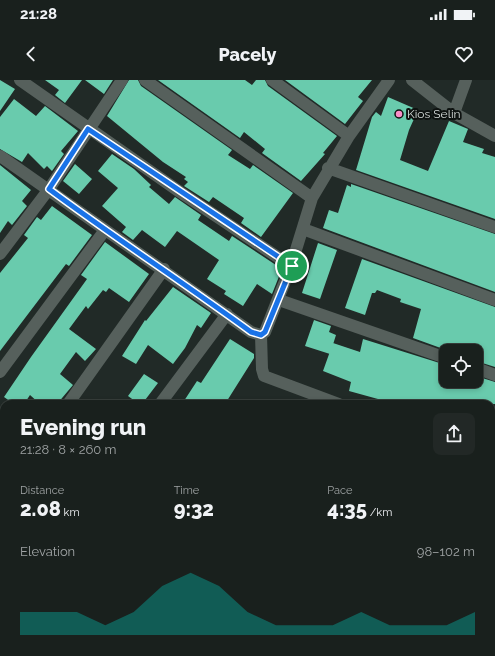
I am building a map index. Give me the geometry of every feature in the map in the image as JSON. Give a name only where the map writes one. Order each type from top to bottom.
[{"type":"street","points":[[20,80],[88,129],[292,266]]},
{"type":"street","points":[[0,254],[49,189],[122,80]]},
{"type":"street","points":[[146,80],[312,198]]},
{"type":"street","points":[[272,80],[349,136]]},
{"type":"street","points":[[328,400],[264,376],[262,370],[261,335],[265,332],[292,266],[312,198],[328,168],[389,80]]},
{"type":"street","points":[[412,80],[454,113],[495,136]]},
{"type":"street","points":[[454,113],[466,80]]},
{"type":"street","points":[[0,156],[49,189],[105,230],[164,269],[251,332],[261,335]]},
{"type":"street","points":[[328,168],[495,227]]},
{"type":"street","points":[[304,229],[495,300]]},
{"type":"street","points":[[0,372],[105,230]]},
{"type":"street","points":[[71,400],[164,269]]},
{"type":"street","points":[[279,300],[439,356]]},
{"type":"street","points":[[163,400],[227,314]]},
{"type":"street","points":[[483,371],[495,375]]},
{"type":"building","points":[[0,80],[15,89],[0,111]]},
{"type":"building","points":[[45,80],[82,80],[65,103],[55,95],[59,90]]},
{"type":"building","points":[[85,80],[113,80],[104,94]]},
{"type":"building","points":[[129,80],[138,80],[141,86],[232,150],[228,155],[250,169],[253,165],[293,193],[261,237],[241,223],[244,218],[213,197],[209,202],[184,186],[188,182],[184,179],[186,177],[163,162],[107,116]]},
{"type":"building","points":[[158,80],[245,80],[252,85],[256,80],[265,80],[268,86],[337,136],[323,153],[325,154],[301,181],[262,153],[265,149],[244,132],[240,138]]},
{"type":"building","points":[[285,80],[372,80],[358,97],[363,101],[345,124]]},
{"type":"building","points":[[388,97],[418,110],[409,130],[400,160],[428,171],[449,121],[468,129],[463,142],[484,149],[482,153],[495,157],[495,219],[356,170],[372,117],[376,112],[381,116]]},
{"type":"building","points":[[14,99],[36,116],[45,106],[78,131],[61,151],[64,154],[52,171],[47,166],[44,169],[28,153],[22,162],[0,149],[0,117]]},
{"type":"building","points":[[112,154],[134,169],[151,185],[149,187],[169,204],[175,197],[201,215],[198,220],[229,241],[232,236],[282,269],[272,294],[257,284],[243,306],[224,294],[226,291],[207,279],[219,260],[177,231],[165,247],[142,230],[133,240],[122,232],[126,227],[102,206],[118,188],[98,171]]},
{"type":"building","points":[[75,164],[92,179],[79,194],[63,181]]},
{"type":"building","points":[[0,165],[31,190],[22,201],[27,206],[12,225],[8,221],[0,233]]},
{"type":"building","points":[[351,184],[495,234],[495,292],[323,228],[329,210],[338,213],[347,185],[351,187]]},
{"type":"building","points":[[52,206],[92,235],[69,266],[66,264],[0,351],[0,273],[28,238],[24,235],[37,217],[41,220]]},
{"type":"building","points":[[105,242],[149,274],[129,302],[109,288],[106,292],[103,290],[88,309],[86,306],[69,329],[96,349],[85,361],[76,352],[60,374],[73,385],[60,400],[36,400],[30,395],[27,400],[8,400],[4,397],[87,279],[81,275]]},
{"type":"building","points":[[318,243],[337,250],[320,299],[302,293]]},
{"type":"building","points":[[362,259],[495,307],[495,367],[483,363],[483,344],[439,344],[439,347],[413,338],[421,309],[400,302],[401,299],[377,290],[375,293],[372,293],[365,315],[345,308]]},
{"type":"building","points":[[173,287],[211,313],[201,328],[197,325],[185,348],[173,364],[148,345],[136,364],[122,356],[145,320],[146,321]]},
{"type":"building","points":[[314,320],[331,326],[329,332],[336,335],[330,354],[305,346]]},
{"type":"building","points":[[230,339],[254,354],[254,358],[228,400],[185,400],[197,381],[201,383]]},
{"type":"building","points":[[363,339],[439,363],[439,388],[483,388],[483,378],[495,382],[495,400],[382,400],[349,391],[351,382],[323,371],[333,343],[360,352]]},
{"type":"building","points":[[144,374],[158,383],[145,400],[134,400],[128,396]]},
{"type":"place","name":"Kios Selin","points":[[399,114]]},
{"type":"route","points":[[88,129],[292,266],[265,332],[261,335],[257,334],[251,332],[49,189],[88,129]]}]
